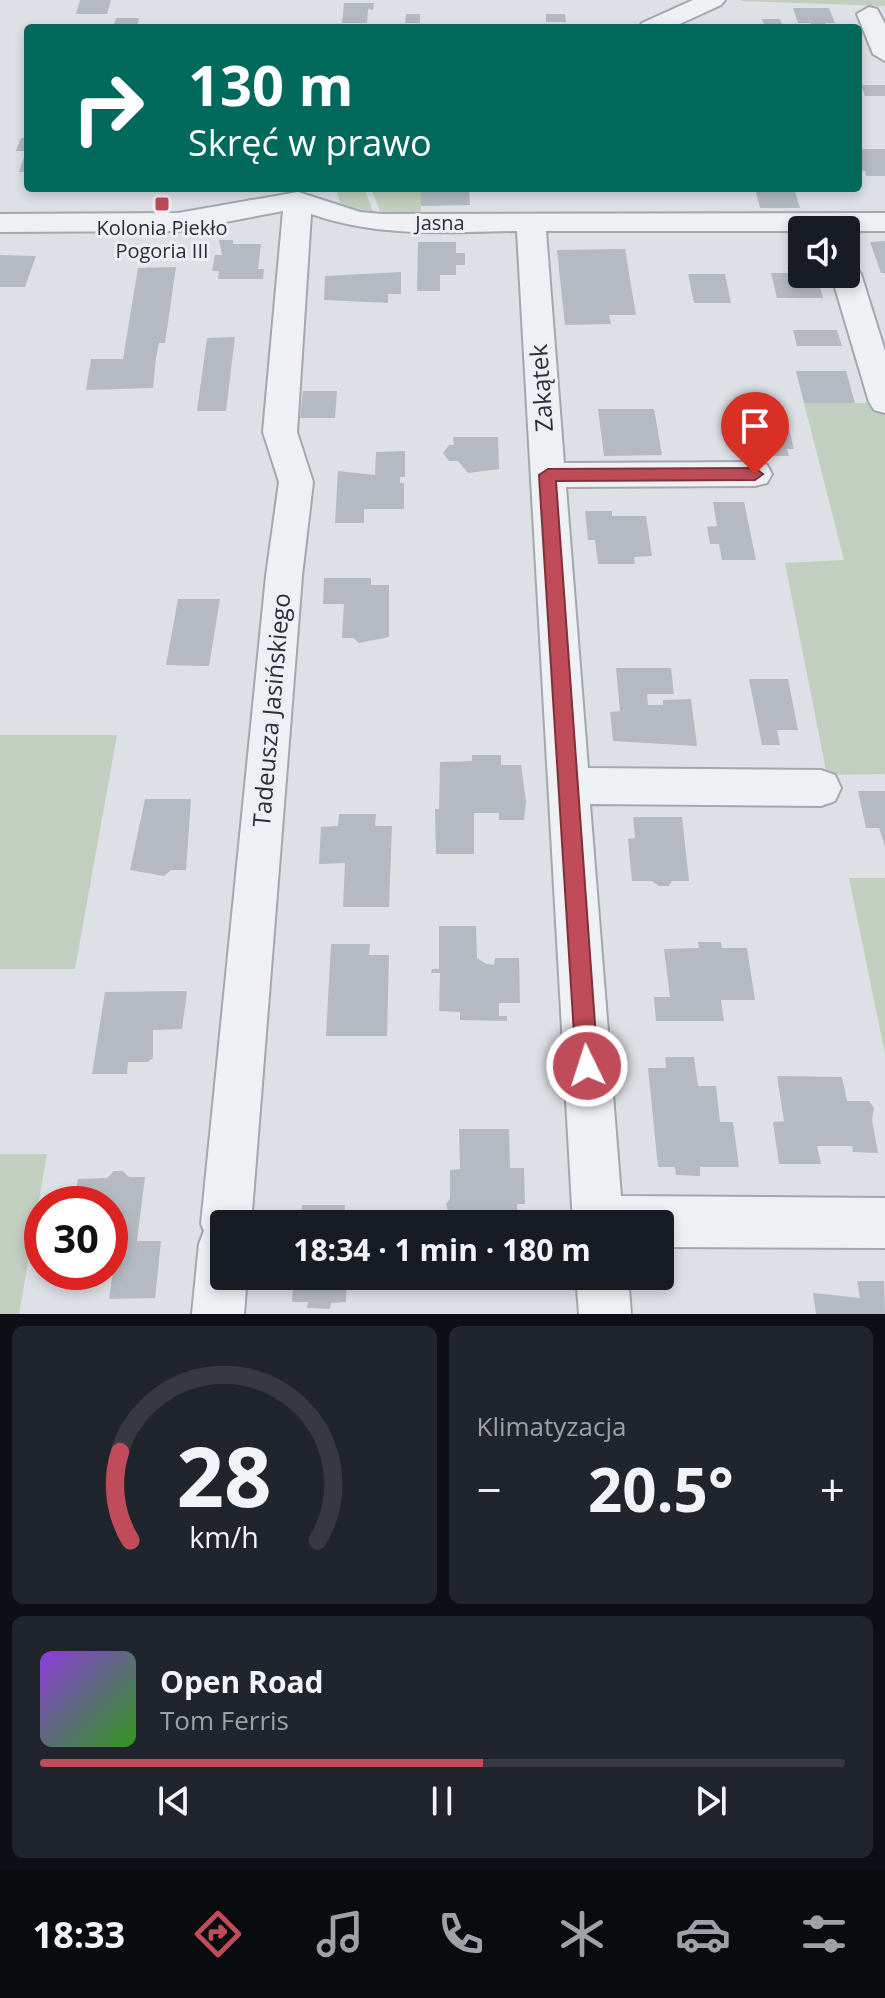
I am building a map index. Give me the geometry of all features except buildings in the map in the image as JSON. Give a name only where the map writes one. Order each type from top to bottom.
[{"type":"street","points":[[659,24],[701,2]]},
{"type":"street","points":[[869,14],[885,54]]},
{"type":"street","name":"Jasna","points":[[0,223],[178,222],[306,194],[371,222],[788,226]]},
{"type":"street","name":"Tadeusza Jasińskiego","points":[[227,1210],[284,576],[296,482],[280,432],[306,194]]},
{"type":"street","name":"Jasna","points":[[860,224],[885,222]]},
{"type":"street","name":"Zakątek","points":[[531,223],[597,1210]]},
{"type":"street","points":[[850,288],[885,402]]},
{"type":"street","points":[[548,475],[755,474]]},
{"type":"street","points":[[568,786],[821,788]]},
{"type":"street","points":[[674,1223],[885,1223]]},
{"type":"street","points":[[218,1314],[220,1290]]},
{"type":"street","points":[[603,1290],[605,1314]]},
{"type":"green space","points":[[742,0],[885,0],[885,6],[740,1]]},
{"type":"green space","points":[[337,192],[366,192],[375,216],[340,203]]},
{"type":"green space","points":[[373,192],[421,192],[421,213],[381,214]]},
{"type":"green space","points":[[804,403],[885,403],[885,774],[827,775],[785,563],[844,560]]},
{"type":"green space","points":[[0,735],[117,735],[75,969],[0,969]]},
{"type":"green space","points":[[849,878],[885,878],[885,1054]]},
{"type":"green space","points":[[0,1154],[47,1154],[41,1186],[24,1186],[24,1285],[19,1314],[0,1314]]},
{"type":"place","name":"Kolonia Piekło Pogoria III","points":[[162,204]]},
{"type":"route","points":[[587,1066],[548,475],[755,474]]}]
